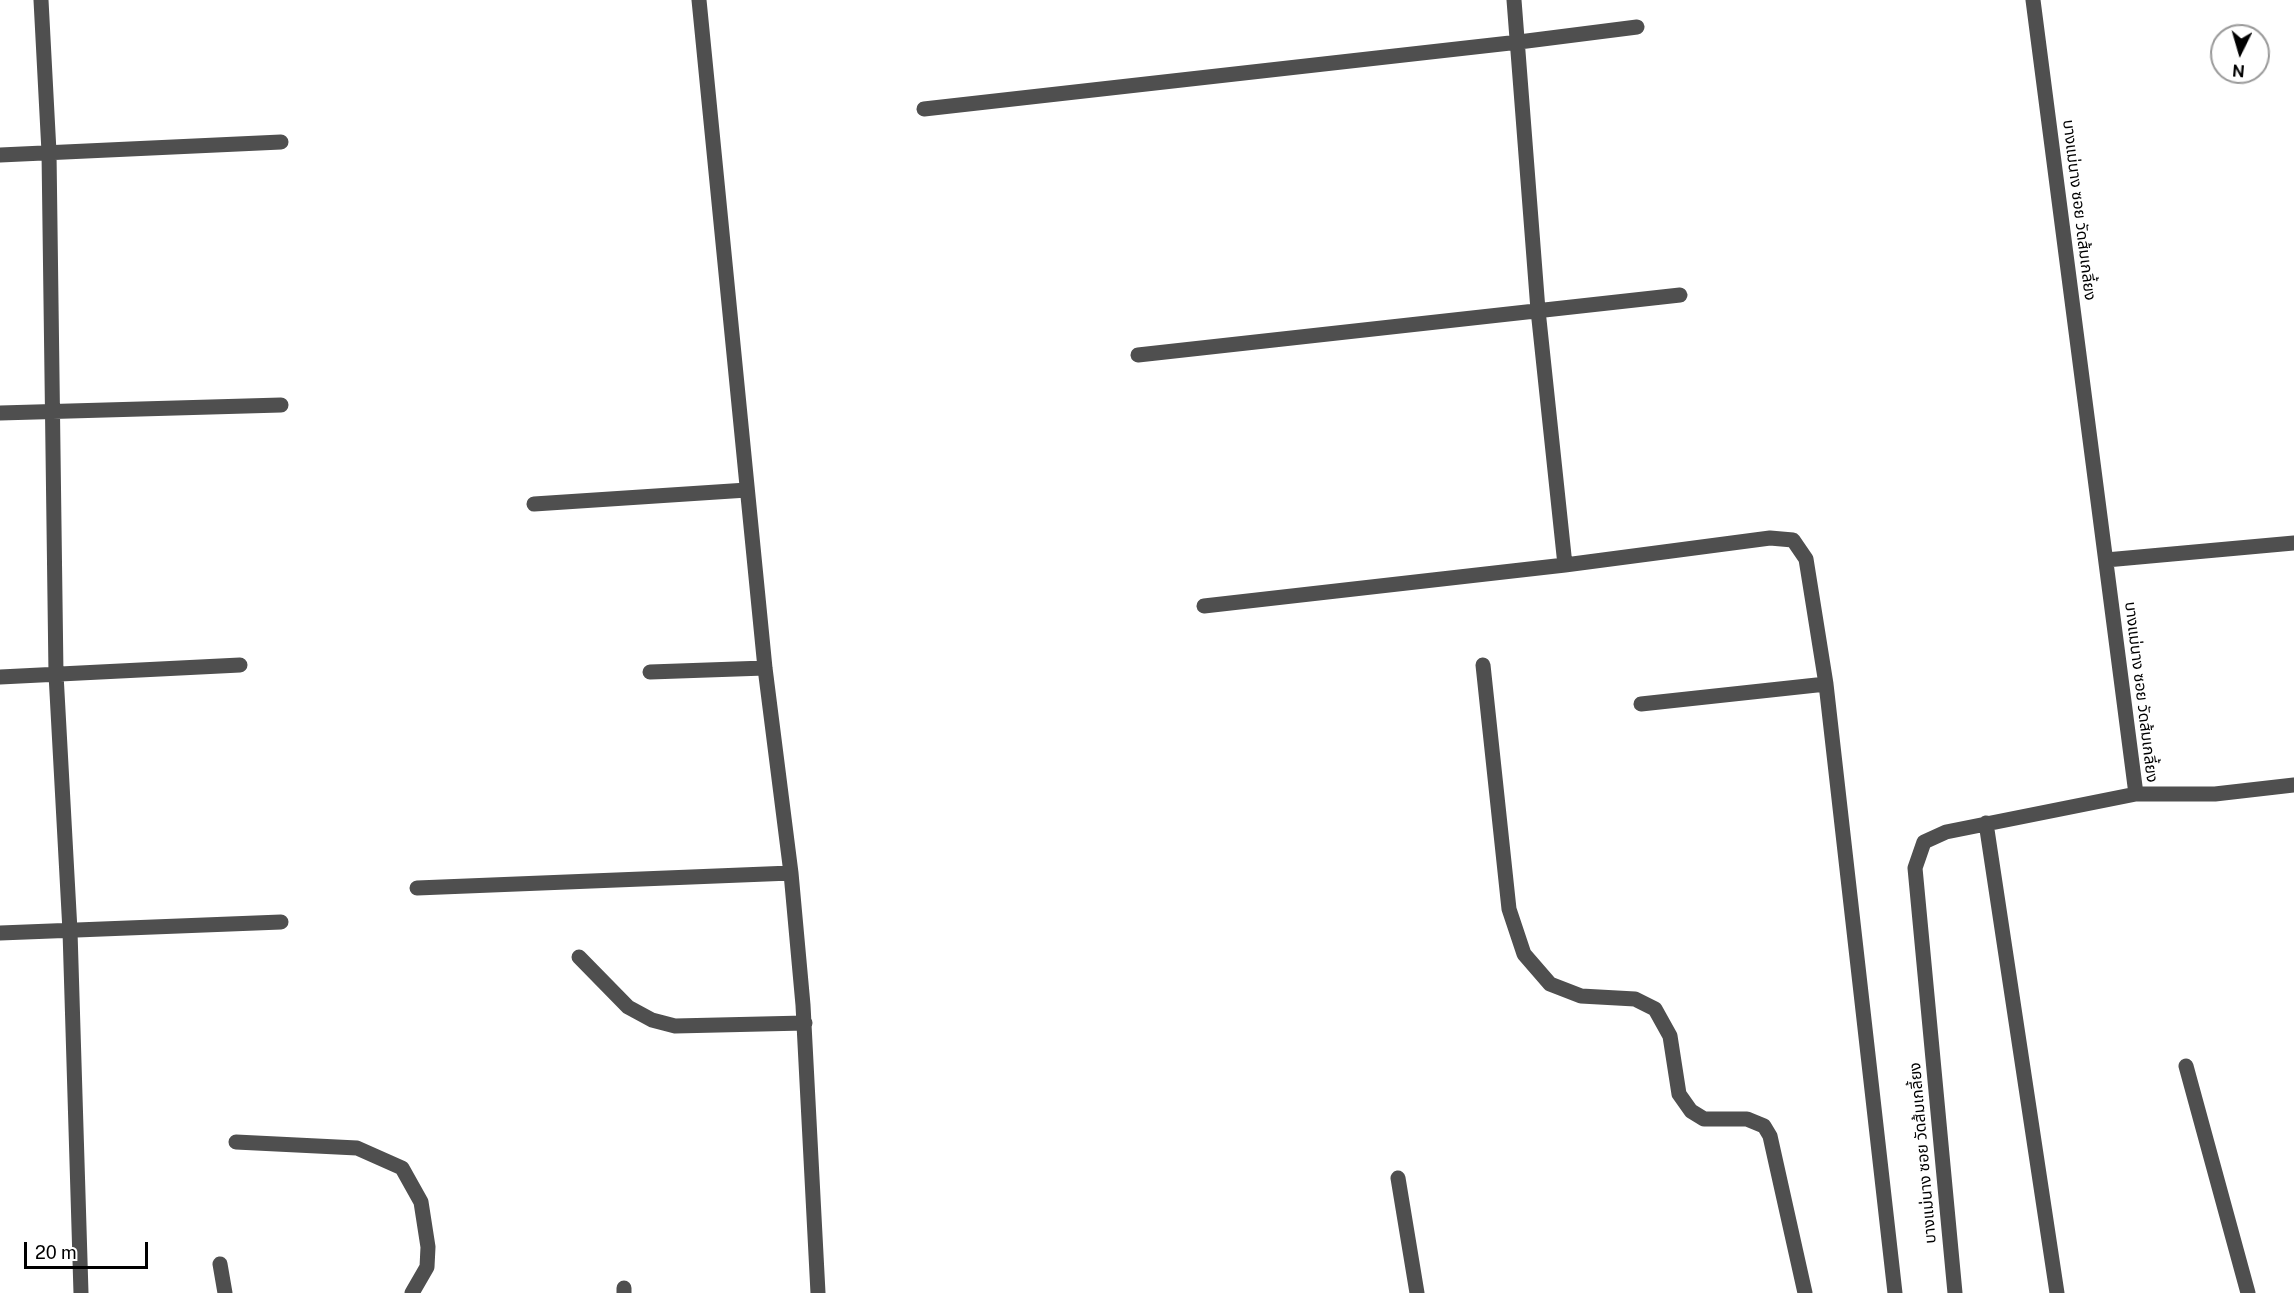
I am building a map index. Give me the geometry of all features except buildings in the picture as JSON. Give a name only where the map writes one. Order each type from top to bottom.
[{"type":"street","points":[[41,0],[49,152],[56,674],[70,931],[81,1293]]},
{"type":"street","points":[[699,0],[765,668],[791,873],[804,1023],[819,1293]]},
{"type":"street","points":[[1514,0],[1538,310],[1565,566]]},
{"type":"street","name":"บางแม่นาง ซอย วัดส้มเกลี้ยง","points":[[1955,1293],[1915,868],[1924,842],[1946,832],[2136,794],[2033,0]]},
{"type":"street","points":[[924,109],[1637,27]]},
{"type":"street","points":[[0,154],[281,142]]},
{"type":"street","points":[[1138,355],[1680,295]]},
{"type":"street","points":[[0,413],[280,405]]},
{"type":"street","points":[[534,504],[747,490]]},
{"type":"street","points":[[1203,606],[1565,566],[1770,538],[1793,540],[1806,559],[1826,684],[1895,1293]]},
{"type":"street","points":[[2106,560],[2294,543]]},
{"type":"street","points":[[0,677],[240,665]]},
{"type":"street","points":[[1483,665],[1509,909],[1524,954],[1550,984],[1581,996],[1635,999],[1655,1009],[1670,1036],[1679,1094],[1691,1111],[1704,1119],[1748,1119],[1764,1126],[1770,1136],[1805,1293]]},
{"type":"street","points":[[650,672],[765,668]]},
{"type":"street","points":[[1641,704],[1826,684]]},
{"type":"street","points":[[2136,794],[2215,794],[2294,785]]},
{"type":"street","points":[[1986,824],[2057,1293]]},
{"type":"street","points":[[417,888],[791,873]]},
{"type":"street","points":[[0,933],[280,922]]},
{"type":"street","points":[[579,957],[628,1007],[652,1020],[675,1026],[804,1023]]},
{"type":"street","points":[[2186,1066],[2248,1293]]},
{"type":"street","points":[[236,1142],[357,1148],[402,1168],[421,1202],[428,1247],[427,1267],[412,1293]]},
{"type":"street","points":[[1398,1178],[1417,1293]]},
{"type":"street","points":[[220,1264],[225,1293]]}]
